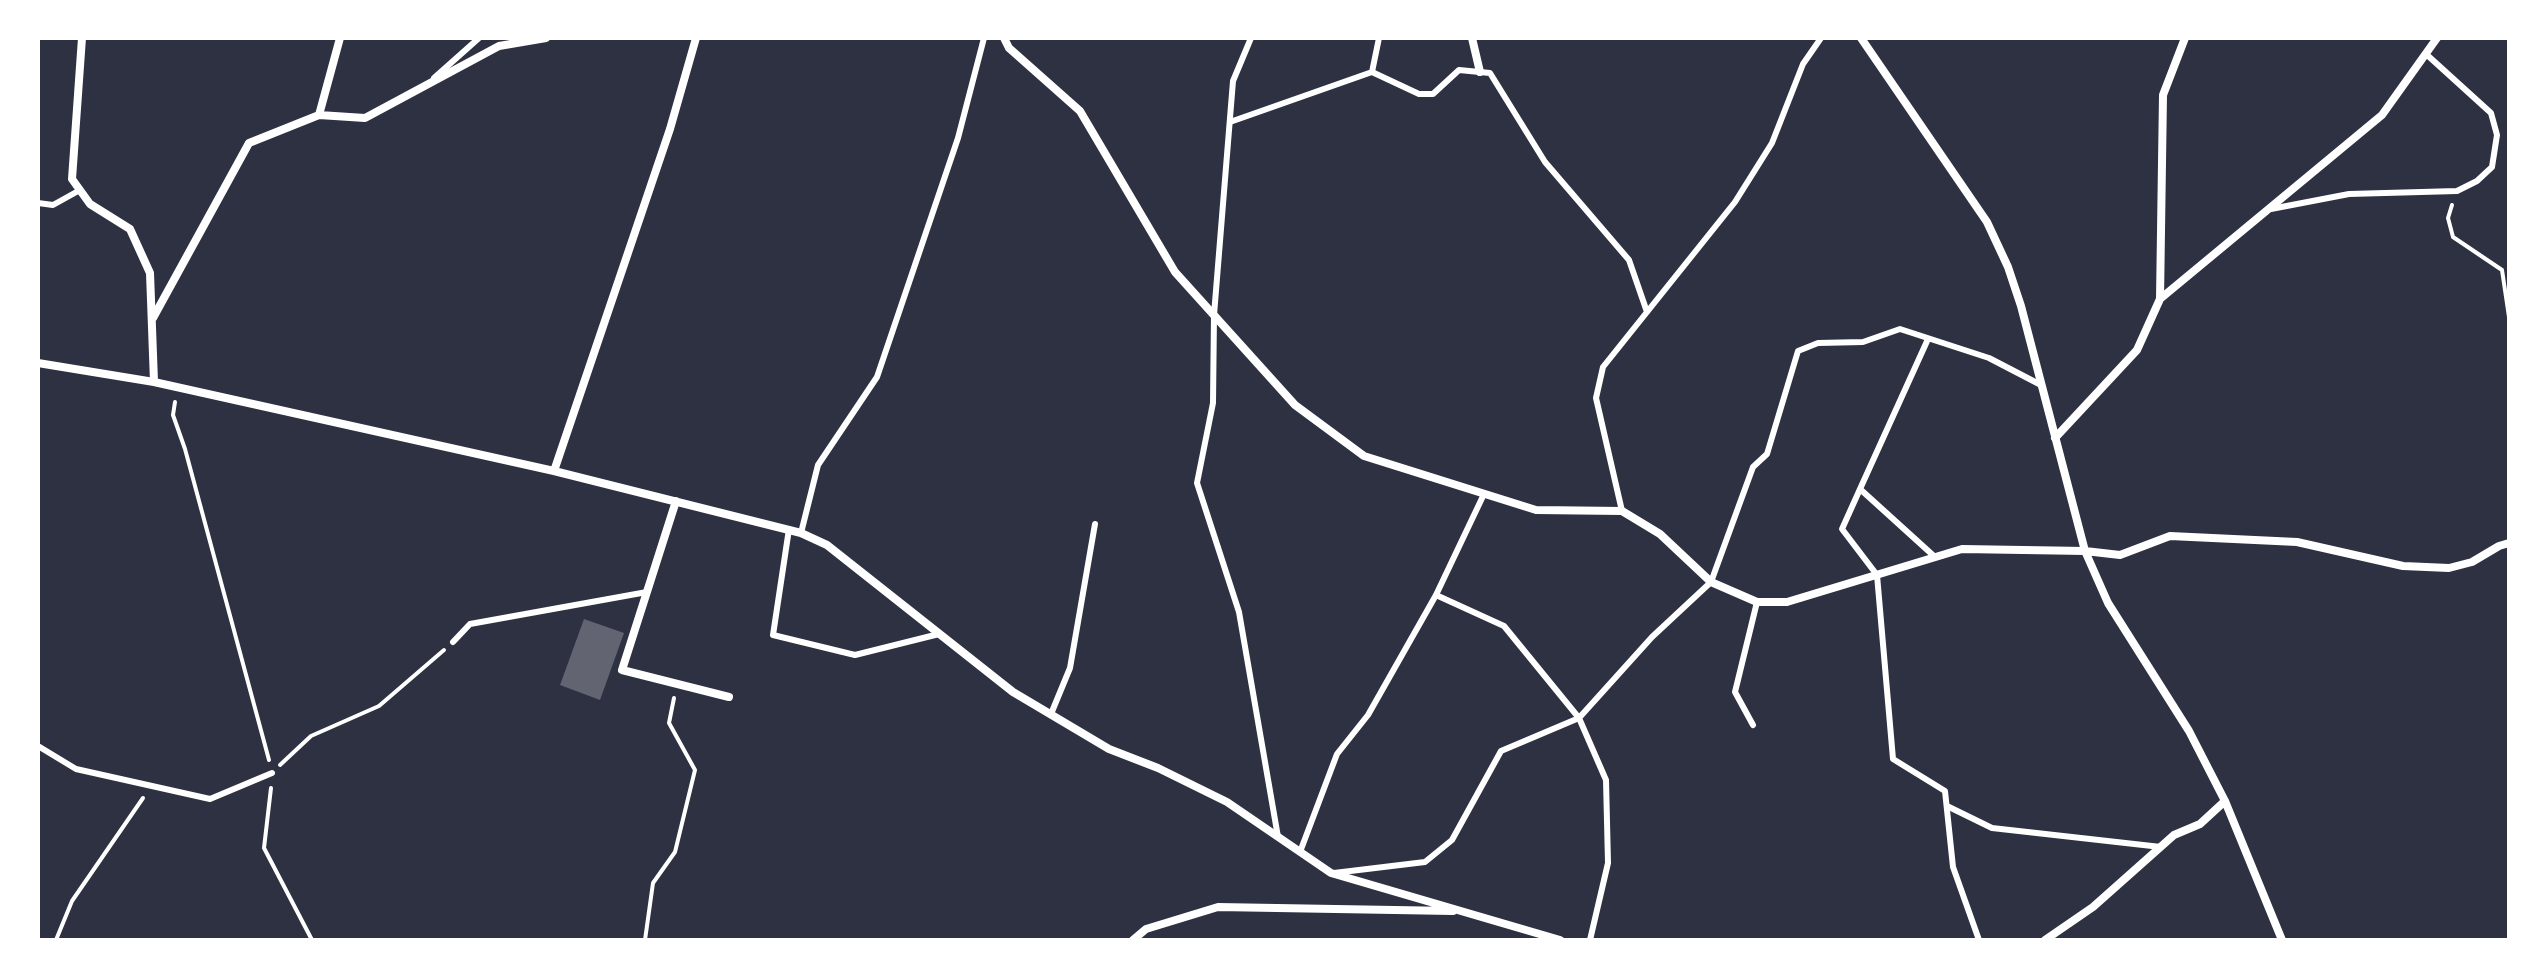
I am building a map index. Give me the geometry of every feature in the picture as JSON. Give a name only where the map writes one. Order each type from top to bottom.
[{"type":"street","points":[[82,38],[72,179],[90,204],[130,229],[150,273],[154,382]]},
{"type":"street","points":[[81,50],[90,38]]},
{"type":"street","points":[[319,115],[340,38]]},
{"type":"street","points":[[152,321],[249,143],[319,115],[365,118],[499,46],[546,38]]},
{"type":"street","points":[[554,471],[660,159],[696,38]]},
{"type":"street","points":[[1004,38],[1009,48],[1080,111],[1175,272],[1295,405],[1364,456],[1536,510],[1622,511],[1660,534],[1711,582],[1757,602],[1787,602],[1962,549],[2085,551],[2120,555],[2170,536],[2297,542],[2403,566],[2449,568],[2472,562],[2509,543]]},
{"type":"street","points":[[1472,38],[1480,72]]},
{"type":"street","points":[[1861,38],[1987,222],[2012,280],[2085,551],[2108,603],[2189,731],[2225,801],[2282,940]]},
{"type":"street","points":[[2055,438],[2137,350],[2160,299],[2163,95],[2185,38]]},
{"type":"street","points":[[2160,299],[2382,115],[2437,38]]},
{"type":"street","points":[[38,363],[154,382],[554,471],[801,533],[827,545],[1013,692],[1109,749],[1158,768],[1227,802],[1331,873],[1560,940]]},
{"type":"street","points":[[676,501],[622,670],[729,697]]},
{"type":"street","points":[[2045,940],[2093,907],[2174,835],[2200,824],[2225,801]]},
{"type":"street","points":[[1133,940],[1146,929],[1218,907],[1466,912]]},
{"type":"lane","points":[[429,83],[479,38]]},
{"type":"lane","points":[[801,533],[818,465],[877,377],[958,138],[984,38]]},
{"type":"lane","points":[[1251,38],[1233,81],[1214,315],[1213,403],[1197,483],[1239,612],[1278,837]]},
{"type":"lane","points":[[1372,72],[1379,38]]},
{"type":"lane","points":[[1622,511],[1596,398],[1603,367],[1735,202],[1772,143],[1803,64],[1821,38]]},
{"type":"lane","points":[[2267,210],[2349,194],[2457,191],[2477,181],[2492,167],[2497,135],[2491,113],[2426,54]]},
{"type":"lane","points":[[1230,122],[1372,72],[1419,94],[1433,94],[1459,70],[1490,73],[1545,162],[1629,260],[1647,312]]},
{"type":"lane","points":[[38,203],[53,205],[80,190]]},
{"type":"lane","points":[[1331,873],[1425,862],[1452,840],[1501,751],[1579,718],[1652,637],[1711,582],[1753,467],[1767,454],[1798,351],[1818,343],[1863,342],[1900,329],[1989,358],[2041,385]]},
{"type":"lane","points":[[1928,339],[1842,529],[1877,575],[1893,759],[1945,791],[1953,867],[1979,940]]},
{"type":"lane","points":[[1860,489],[1935,557]]},
{"type":"lane","points":[[1300,852],[1337,754],[1368,715],[1436,595],[1484,494]]},
{"type":"lane","points":[[1051,714],[1070,668],[1095,524]]},
{"type":"lane","points":[[789,529],[773,635],[855,655],[939,634]]},
{"type":"lane","points":[[453,642],[470,624],[647,592]]},
{"type":"lane","points":[[1436,595],[1504,626],[1579,718],[1606,780],[1608,863],[1590,940]]},
{"type":"lane","points":[[1753,725],[1735,692],[1757,602]]},
{"type":"lane","points":[[38,746],[76,769],[210,799],[272,773]]},
{"type":"lane","points":[[1947,806],[1992,828],[2161,847]]},
{"type":"path","points":[[2457,191],[2448,218],[2453,237],[2502,270],[2509,317]]},
{"type":"path","points":[[178,388],[173,415],[185,449],[272,773],[264,848],[312,940]]},
{"type":"path","points":[[272,773],[311,736],[379,706],[453,642]]},
{"type":"path","points":[[645,940],[653,883],[675,852],[695,770],[669,723],[677,684]]},
{"type":"path","points":[[56,940],[72,901],[151,786]]},
{"type":"building","points":[[584,619],[624,633],[600,700],[560,685]]}]
